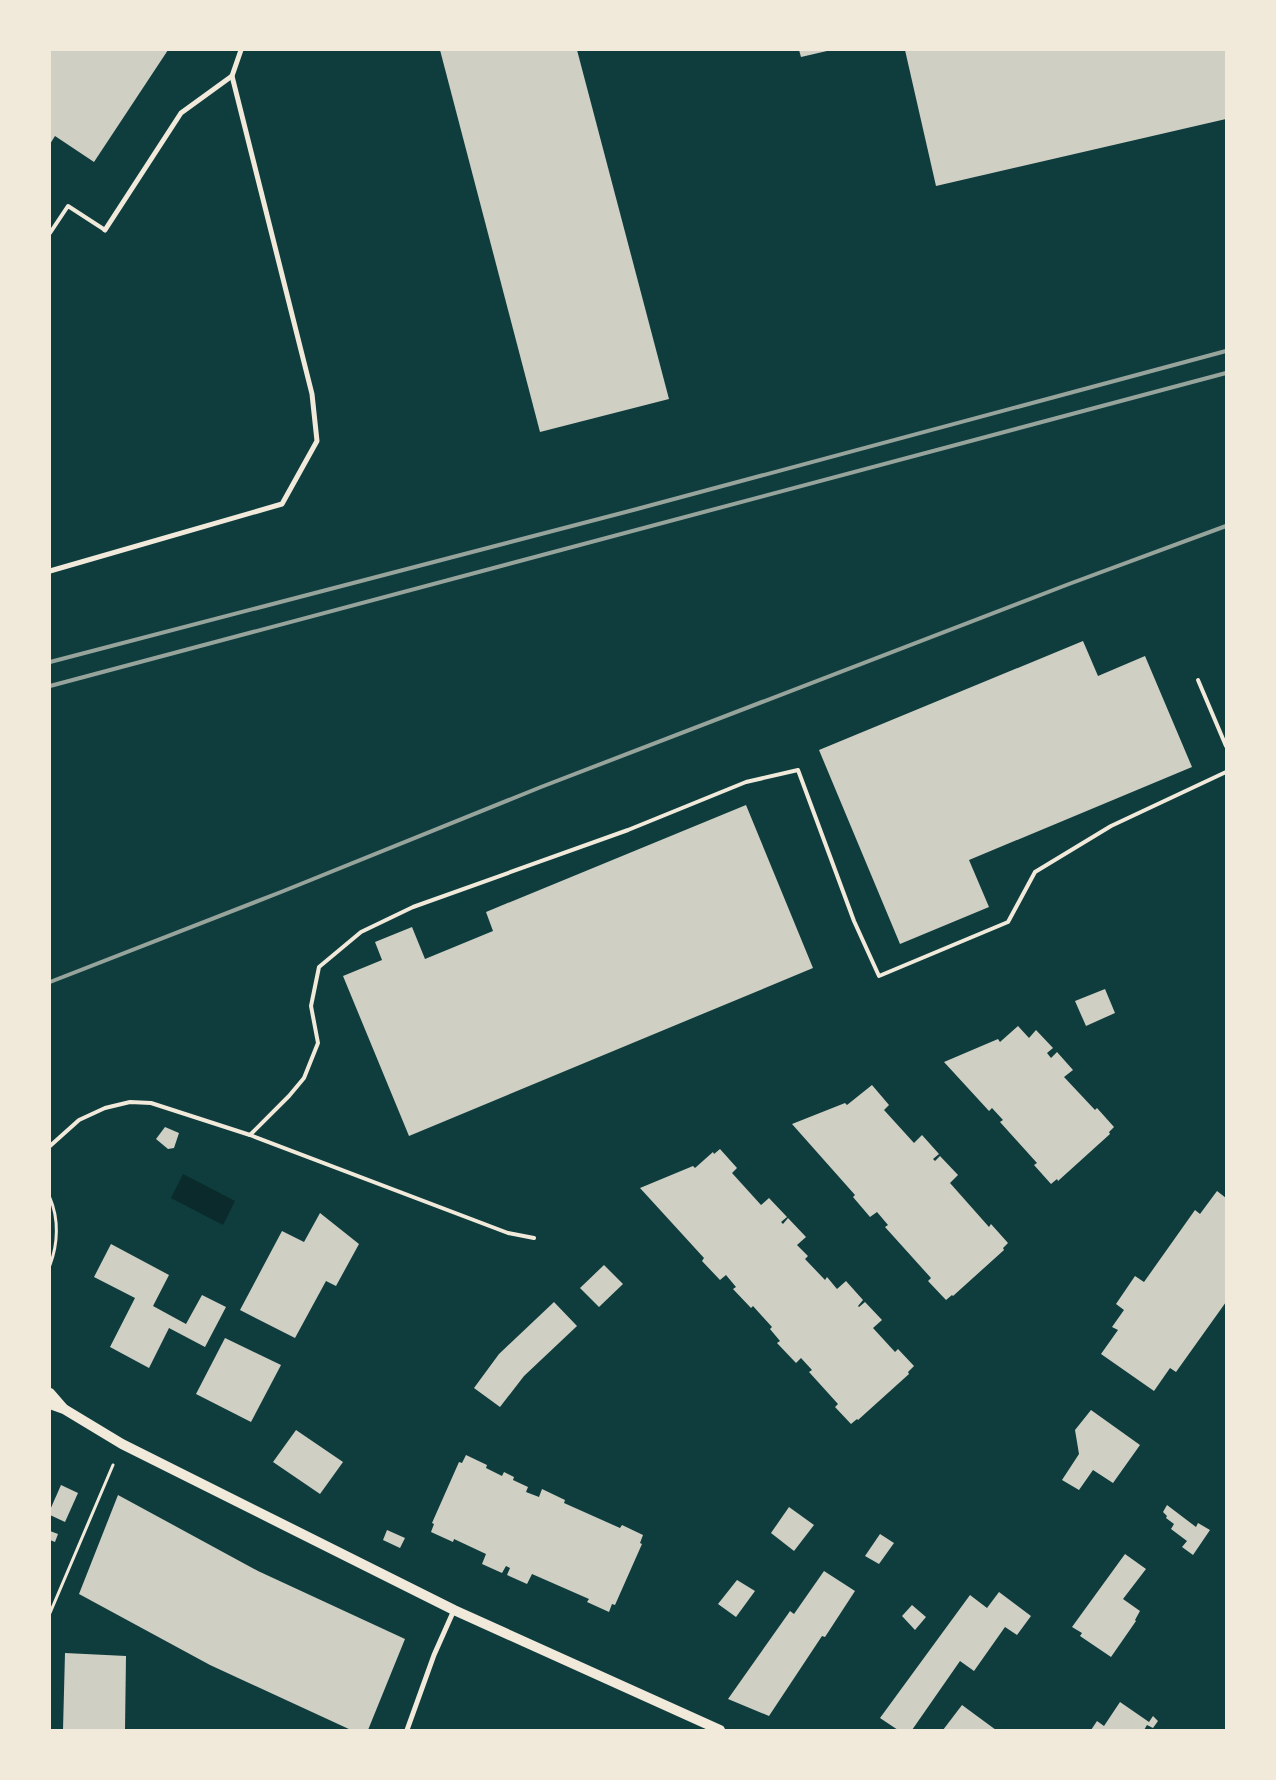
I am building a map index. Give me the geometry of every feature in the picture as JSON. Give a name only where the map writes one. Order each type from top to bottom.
[{"type":"main road","points":[[50,1393],[64,1409]]},
{"type":"main road","points":[[50,1404],[64,1409],[122,1444],[454,1610],[720,1730]]},
{"type":"street","points":[[50,571],[282,504],[317,441],[312,394],[232,76],[241,50]]},
{"type":"street","points":[[105,230],[181,113],[232,76]]},
{"type":"street","points":[[407,1730],[434,1656],[454,1610]]},
{"type":"lane","points":[[50,233],[68,206],[105,230]]},
{"type":"lane","points":[[1198,680],[1226,746]]},
{"type":"lane","points":[[250,1135],[304,1078],[318,1043],[311,1006],[319,967],[360,932],[413,907],[628,830],[746,782],[798,770],[854,921],[878,976],[1008,922],[1035,872],[1110,826],[1226,772]]},
{"type":"lane","points":[[50,1146],[79,1120],[105,1108],[130,1102],[151,1102],[250,1135],[508,1233],[534,1238]]},
{"type":"path","points":[[50,1198],[54,1209],[57,1241],[50,1265]]},
{"type":"path","points":[[50,1613],[122,1444]]},
{"type":"water","points":[[183,1174],[235,1201],[223,1225],[171,1198]]},
{"type":"building","points":[[50,50],[168,50],[94,162],[55,136],[50,144]]},
{"type":"building","points":[[440,50],[577,50],[669,399],[540,432]]},
{"type":"building","points":[[799,50],[827,50],[827,51],[801,57]]},
{"type":"building","points":[[905,50],[1226,50],[1226,119],[936,186]]},
{"type":"building","points":[[1083,641],[1098,676],[1145,656],[1192,767],[969,860],[989,907],[900,944],[819,750]]},
{"type":"building","points":[[746,805],[813,968],[409,1136],[343,976],[382,960],[375,942],[412,927],[425,959],[493,931],[486,912]]},
{"type":"building","points":[[1105,989],[1115,1013],[1086,1026],[1075,1001]]},
{"type":"building","points":[[1018,1026],[1029,1038],[1036,1030],[1053,1048],[1047,1053],[1051,1058],[1057,1052],[1073,1070],[1064,1077],[1114,1127],[1109,1132],[1110,1134],[1058,1181],[1057,1179],[1051,1184],[1034,1165],[1037,1163],[1000,1122],[1003,1120],[992,1108],[989,1111],[944,1062],[998,1039],[1000,1042]]},
{"type":"building","points":[[872,1085],[889,1105],[884,1110],[914,1143],[922,1135],[939,1154],[933,1159],[935,1161],[940,1156],[958,1175],[950,1183],[989,1227],[991,1224],[1008,1243],[1003,1248],[1004,1250],[953,1296],[946,1300],[928,1281],[931,1278],[885,1227],[888,1225],[877,1212],[870,1217],[853,1197],[855,1195],[792,1124],[845,1103],[847,1105]]},
{"type":"building","points":[[165,1127],[179,1133],[174,1148],[168,1149],[156,1139]]},
{"type":"building","points":[[720,1149],[737,1168],[732,1173],[761,1205],[769,1198],[787,1217],[781,1222],[783,1224],[788,1218],[806,1237],[797,1245],[808,1256],[805,1259],[825,1280],[827,1277],[837,1289],[846,1281],[863,1300],[858,1306],[865,1302],[882,1320],[873,1328],[895,1352],[898,1349],[914,1366],[908,1372],[909,1374],[858,1420],[851,1424],[835,1407],[838,1404],[809,1372],[812,1370],[801,1358],[796,1363],[777,1343],[780,1341],[770,1329],[772,1327],[753,1306],[751,1308],[733,1289],[736,1287],[726,1275],[720,1280],[702,1261],[704,1258],[640,1188],[693,1166],[695,1168],[713,1152],[714,1154]]},
{"type":"building","points":[[1217,1191],[1226,1198],[1226,1302],[1176,1372],[1170,1368],[1154,1391],[1101,1354],[1118,1330],[1112,1327],[1124,1310],[1116,1304],[1135,1276],[1144,1282],[1195,1210],[1200,1214]]},
{"type":"building","points":[[320,1213],[359,1244],[336,1286],[326,1281],[295,1338],[240,1310],[282,1231],[304,1242]]},
{"type":"building","points":[[111,1244],[169,1275],[153,1306],[186,1324],[202,1295],[226,1307],[205,1347],[169,1328],[149,1368],[110,1347],[135,1298],[94,1277]]},
{"type":"building","points":[[604,1265],[623,1284],[599,1307],[580,1288]]},
{"type":"building","points":[[554,1302],[577,1326],[524,1376],[500,1407],[474,1388],[499,1354]]},
{"type":"building","points":[[225,1338],[281,1365],[251,1422],[196,1394]]},
{"type":"building","points":[[1091,1410],[1140,1445],[1113,1483],[1093,1470],[1079,1490],[1062,1480],[1079,1454],[1075,1430]]},
{"type":"building","points":[[296,1430],[343,1462],[320,1494],[273,1462]]},
{"type":"building","points":[[466,1455],[487,1465],[486,1468],[502,1476],[504,1472],[514,1477],[513,1480],[528,1487],[526,1492],[539,1497],[542,1489],[565,1500],[564,1503],[620,1528],[622,1525],[643,1535],[640,1543],[642,1544],[615,1605],[612,1604],[609,1612],[587,1602],[589,1599],[532,1574],[527,1584],[507,1575],[510,1568],[506,1566],[502,1573],[482,1564],[486,1554],[454,1539],[453,1542],[431,1532],[434,1524],[432,1523],[459,1462],[462,1463]]},
{"type":"building","points":[[61,1485],[78,1493],[65,1522],[50,1515],[50,1510]]},
{"type":"building","points":[[118,1495],[258,1571],[405,1639],[368,1730],[351,1730],[210,1665],[79,1594]]},
{"type":"building","points":[[1167,1505],[1196,1527],[1198,1523],[1210,1530],[1193,1555],[1182,1547],[1187,1541],[1171,1529],[1174,1524],[1166,1518],[1167,1516],[1163,1512]]},
{"type":"building","points":[[789,1507],[814,1525],[794,1551],[771,1533]]},
{"type":"building","points":[[387,1530],[405,1538],[400,1548],[383,1540]]},
{"type":"building","points":[[50,1531],[58,1534],[55,1542],[50,1540]]},
{"type":"building","points":[[880,1534],[894,1543],[879,1564],[865,1556]]},
{"type":"building","points":[[1125,1554],[1146,1569],[1123,1599],[1140,1611],[1136,1621],[1111,1657],[1080,1636],[1082,1633],[1072,1627]]},
{"type":"building","points":[[824,1571],[855,1591],[825,1637],[822,1636],[769,1716],[728,1699],[790,1611],[794,1614]]},
{"type":"building","points":[[737,1580],[755,1591],[736,1617],[718,1604]]},
{"type":"building","points":[[999,1592],[1031,1616],[1017,1635],[1005,1627],[974,1671],[960,1661],[912,1730],[898,1730],[880,1718],[970,1595],[987,1608]]},
{"type":"building","points":[[912,1605],[926,1617],[915,1630],[902,1616]]},
{"type":"building","points":[[65,1653],[126,1656],[125,1730],[63,1730]]},
{"type":"building","points":[[1120,1702],[1149,1722],[1153,1716],[1158,1721],[1153,1728],[1147,1725],[1144,1730],[1091,1730],[1097,1721],[1104,1726]]},
{"type":"building","points":[[962,1705],[996,1730],[943,1730]]},
{"type":"railway","points":[[50,662],[637,509],[1226,351]]},
{"type":"railway","points":[[50,686],[1226,373]]},
{"type":"railway","points":[[50,982],[281,892],[541,787],[1069,584],[1226,526]]}]
